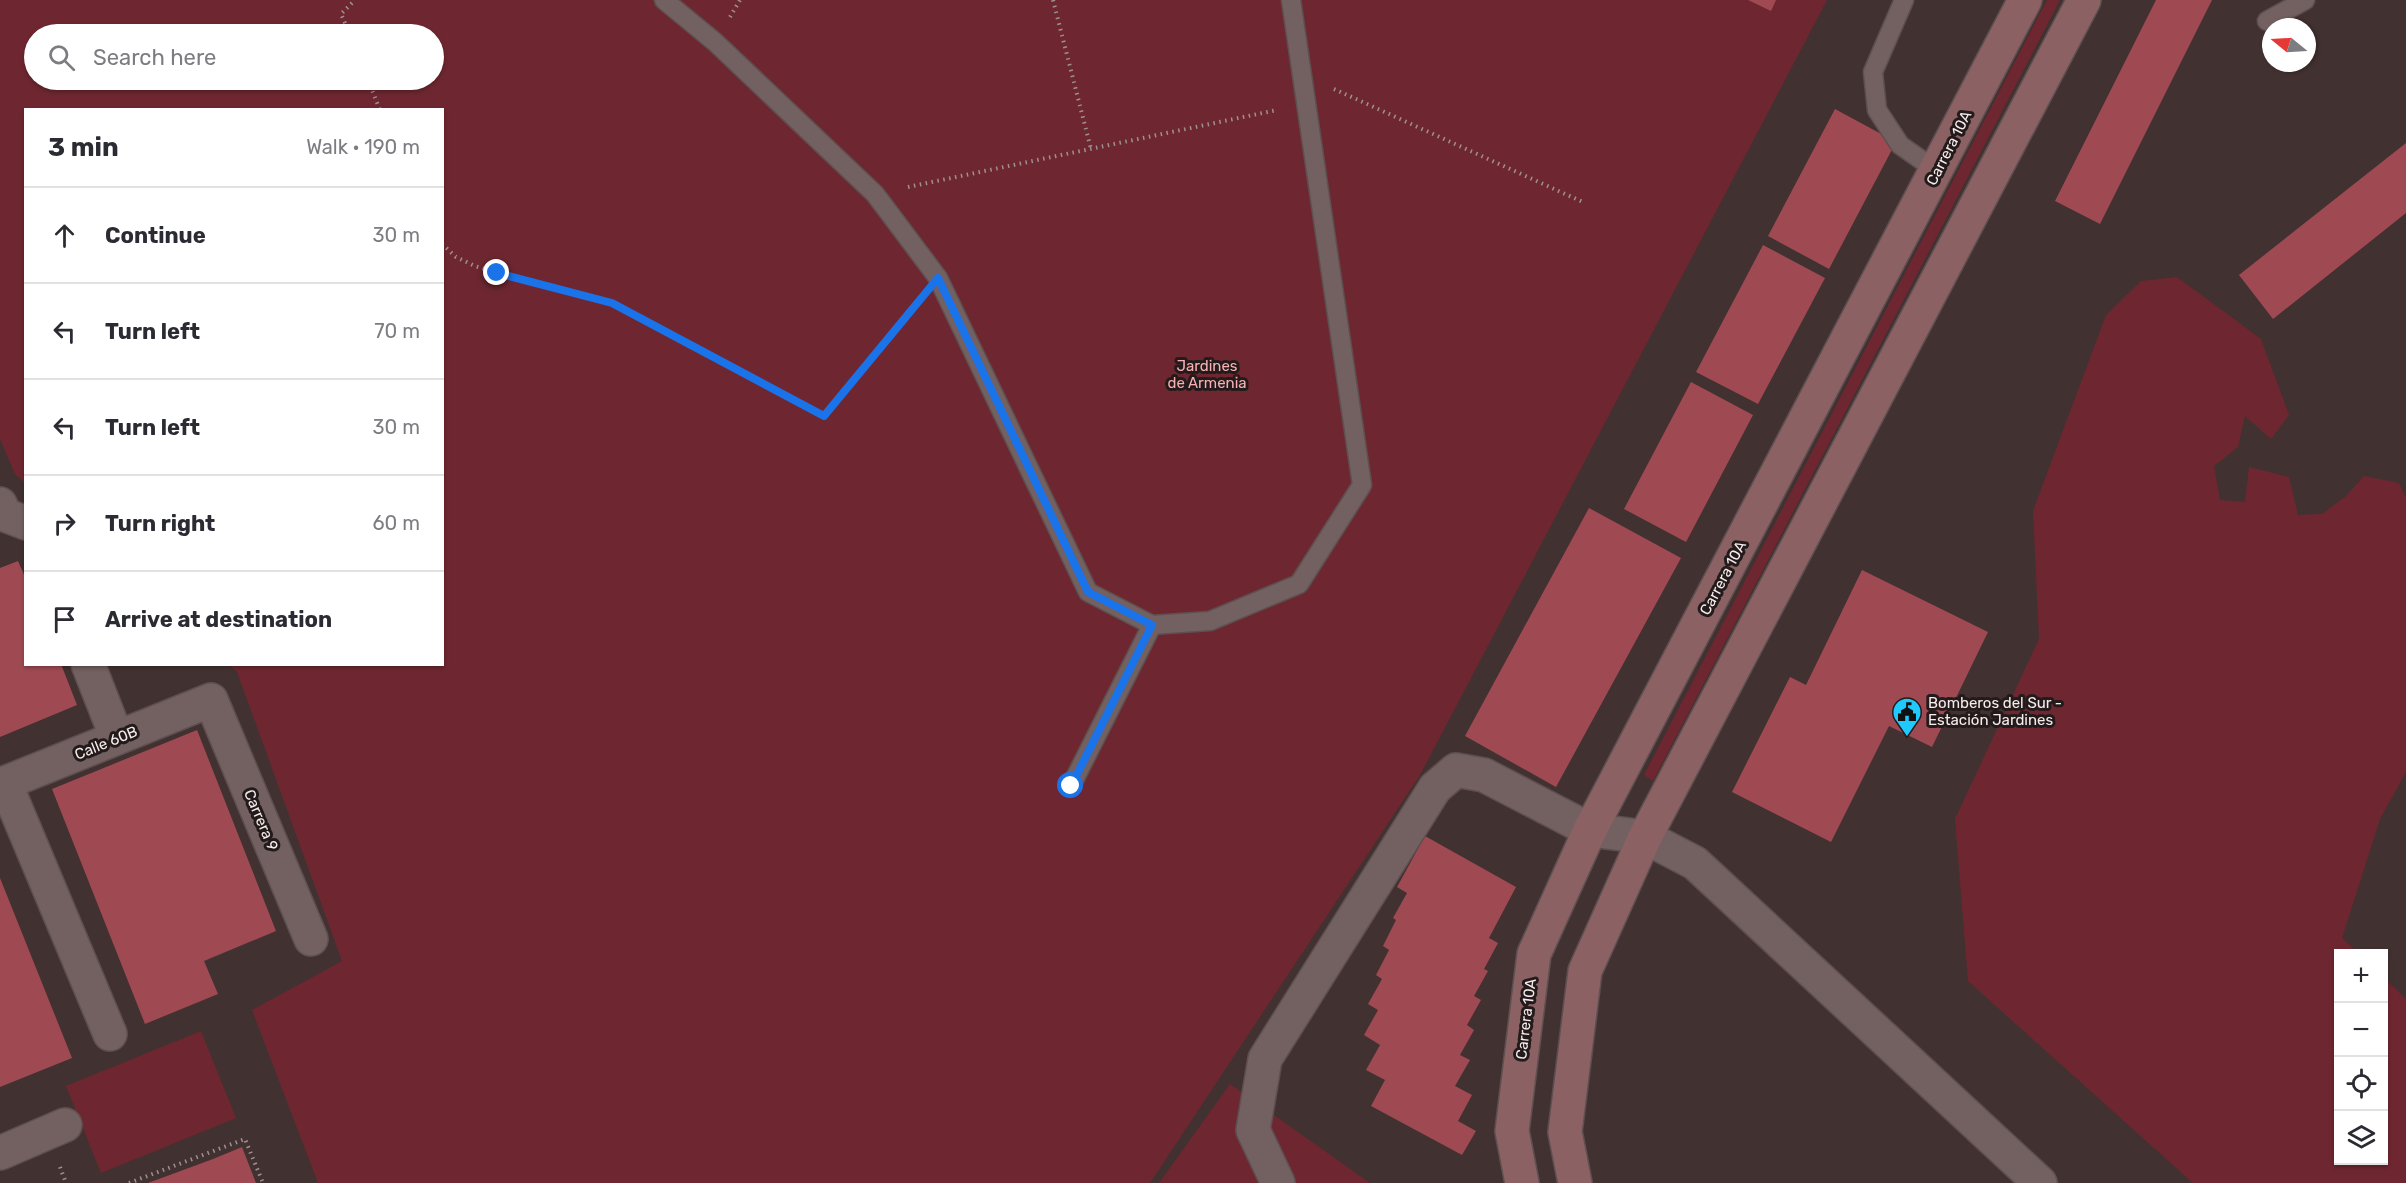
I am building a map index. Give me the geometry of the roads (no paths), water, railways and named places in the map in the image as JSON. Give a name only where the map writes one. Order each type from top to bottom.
[{"type":"street","name":"Carrera 10A","points":[[1522,1183],[1512,1131],[1534,954],[1590,830],[2025,0]]},
{"type":"street","points":[[1575,1183],[1565,1132],[1586,970],[1645,837],[2084,0]]},
{"type":"street","points":[[89,666],[117,738]]},
{"type":"street","name":"Calle 60B","points":[[3,784],[211,700]]},
{"type":"street","name":"Carrera 9","points":[[211,700],[311,939]]},
{"type":"street","points":[[1278,1183],[1253,1130],[1265,1059],[1435,788],[1455,770],[1484,775],[1590,830],[1645,837],[1695,863],[2040,1183]]},
{"type":"street","points":[[3,784],[110,1034]]},
{"type":"street","points":[[0,1153],[65,1125]]},
{"type":"lane","points":[[664,0],[715,42],[875,194],[938,278],[1088,592],[1152,625],[1209,621],[1299,584],[1362,485],[1291,0]]},
{"type":"lane","points":[[1905,0],[1873,72],[1877,110],[1900,145],[1937,171]]},
{"type":"lane","points":[[2272,18],[2305,0]]},
{"type":"lane","points":[[1071,786],[1152,625]]},
{"type":"place","name":"Bomberos del Sur - Estación Jardines","points":[[1907,738]]},
{"type":"park label","name":"Jardines de Armenia","points":[[1207,374]]}]
